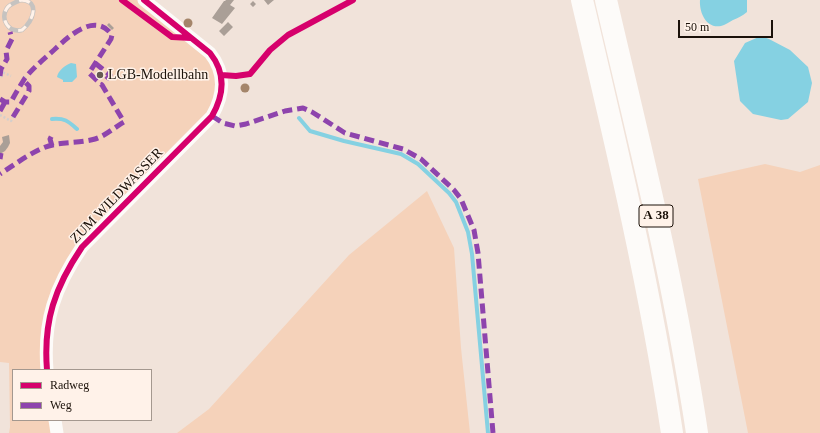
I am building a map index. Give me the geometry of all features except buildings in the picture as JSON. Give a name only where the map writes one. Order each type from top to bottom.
[{"type":"highway","name":"A 38","points":[[582,0],[642,262],[672,433]]},
{"type":"highway","name":"A 38","points":[[606,0],[664,252],[697,433]]},
{"type":"street","name":"ZUM WILDWASSER","points":[[47,369],[47,331],[52,307],[60,284],[69,266],[82,247],[212,116],[218,105],[222,91],[221,75],[214,58],[210,53],[144,0]]},
{"type":"street","points":[[55,421],[57,433]]},
{"type":"path","points":[[1,77],[4,73],[11,76]]},
{"type":"path","points":[[0,115],[11,121],[13,117]]},
{"type":"shaded area","points":[[0,0],[144,0],[214,58],[218,105],[82,247],[60,284],[47,369],[12,369],[12,421],[55,421],[57,433],[9,433],[9,363],[0,362]]},
{"type":"shaded area","points":[[765,164],[800,172],[820,165],[820,433],[748,433],[698,179]]},
{"type":"shaded area","points":[[427,191],[454,248],[461,348],[470,433],[177,433],[209,409],[349,255]]},
{"type":"water","points":[[700,0],[747,0],[747,12],[724,25],[711,25],[704,19]]},
{"type":"water","points":[[761,36],[790,50],[808,67],[812,83],[808,102],[788,119],[781,120],[753,114],[740,101],[734,61],[745,43]]},
{"type":"water","points":[[71,63],[76,64],[77,77],[72,82],[63,82],[63,80],[57,77],[62,68]]},
{"type":"waterway","points":[[299,118],[310,131],[344,141],[401,154],[418,164],[449,193],[456,202],[468,232],[472,254],[488,433]]},
{"type":"waterway","points":[[52,119],[66,121],[77,129]]},
{"type":"railway","points":[[21,0],[27,1],[31,4],[33,12],[32,17],[26,26],[22,30],[17,30],[9,27],[4,16],[8,7],[21,0]]},
{"type":"marked path","points":[[0,99],[5,102],[11,102],[25,78],[32,70],[74,33],[90,26],[98,25],[105,28],[112,35],[111,39],[89,73],[102,85],[124,122],[99,138],[82,142],[55,144],[43,148],[0,174]]},
{"type":"marked path","points":[[0,76],[1,69],[7,59],[6,51],[12,39],[10,32]]},
{"type":"marked path","points":[[95,63],[110,75],[102,85]]},
{"type":"marked path","points":[[13,117],[29,91],[29,86],[24,81]]},
{"type":"marked path","points":[[0,111],[5,102]]},
{"type":"marked path","points":[[212,116],[223,123],[235,126],[246,124],[285,111],[303,108],[345,133],[403,149],[421,159],[454,190],[461,199],[474,230],[478,253],[493,433]]},
{"type":"marked path","points":[[52,146],[50,139],[53,133]]},
{"type":"marked path","points":[[0,159],[1,153]]},
{"type":"cycle path","points":[[122,0],[172,37],[191,38]]},
{"type":"cycle path","points":[[47,369],[47,336],[53,305],[65,276],[82,247],[212,116],[219,100],[222,84],[221,76],[219,68],[210,53],[144,0]]},
{"type":"cycle path","points":[[221,75],[236,76],[250,74],[270,50],[288,35],[353,0]]},
{"type":"place","name":"LGB-Modellbahn","points":[[100,75]]}]
